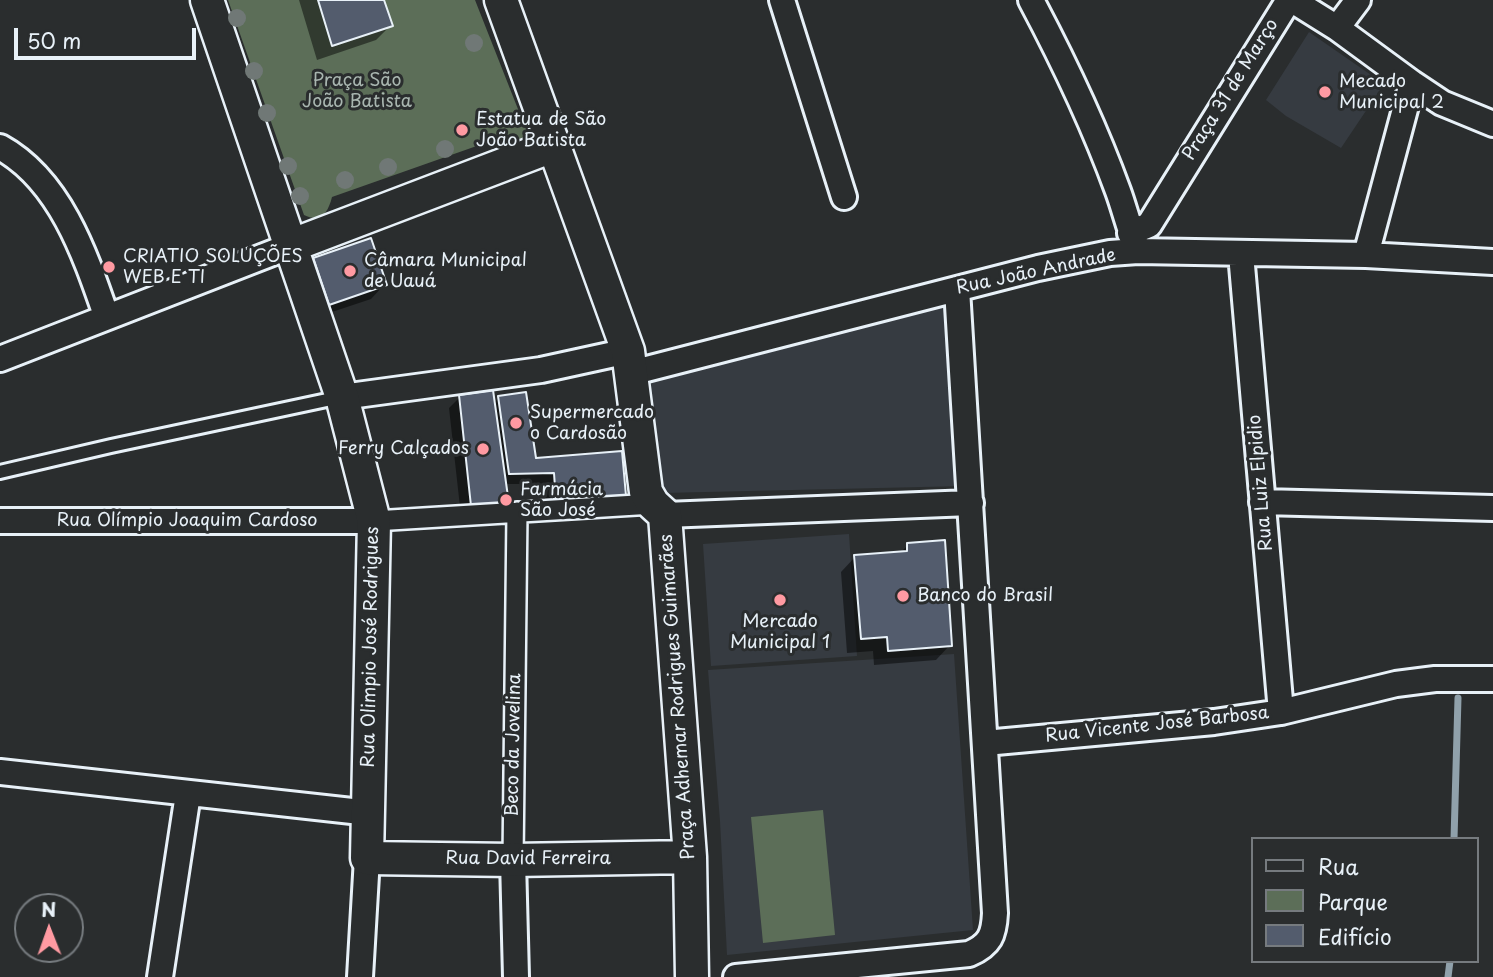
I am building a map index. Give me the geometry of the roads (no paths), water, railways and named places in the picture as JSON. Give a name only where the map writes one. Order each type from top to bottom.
[{"type":"street","points":[[207,0],[290,246]]},
{"type":"street","points":[[501,0],[555,145],[629,362],[646,492],[659,509]]},
{"type":"street","points":[[782,0],[844,197]]},
{"type":"street","points":[[1031,0],[1069,71],[1090,119],[1120,194],[1134,242]]},
{"type":"street","points":[[1337,27],[1358,0]]},
{"type":"street","name":"Praça 31 de Março","points":[[1134,242],[1149,225],[1287,3],[1297,3],[1337,27],[1442,103],[1493,124]]},
{"type":"street","points":[[1366,255],[1412,83]]},
{"type":"street","points":[[0,359],[106,315],[555,145]]},
{"type":"street","points":[[0,147],[20,159],[35,173],[62,210],[94,280],[106,315]]},
{"type":"street","name":"Rua João Andrade","points":[[342,397],[541,370],[629,362],[1110,253],[1134,242],[1241,254],[1366,255],[1493,262]]},
{"type":"street","name":"Rua Olimpio José Rodrigues","points":[[290,246],[342,397],[374,521],[370,813],[360,977]]},
{"type":"street","name":"Rua Luiz Elpidio","points":[[1241,254],[1281,712]]},
{"type":"street","points":[[736,977],[969,954],[990,941],[994,933],[995,913],[957,289]]},
{"type":"street","points":[[1262,502],[1493,508]]},
{"type":"street","name":"Praça Adhemar Rodrigues Guimarães","points":[[692,977],[690,857],[659,509],[971,503]]},
{"type":"street","points":[[374,521],[517,512],[659,509]]},
{"type":"street","name":"Beco da Jovelina","points":[[516,977],[513,860],[517,512]]},
{"type":"street","name":"Rua Olímpio Joaquim Cardoso","points":[[0,521],[374,521]]},
{"type":"street","name":"Rua Vicente José Barbosa","points":[[985,743],[1214,722],[1281,712],[1396,684],[1435,679],[1493,679]]},
{"type":"street","points":[[0,772],[370,813]]},
{"type":"street","points":[[160,977],[188,794]]},
{"type":"street","name":"Rua David Ferreira","points":[[367,858],[513,860],[690,857]]},
{"type":"lane","points":[[0,472],[342,397]]},
{"type":"waterway","points":[[1454,837],[1458,698]]},
{"type":"waterway","points":[[1448,977],[1450,963]]},
{"type":"place","name":"Mecado Municipal 2","points":[[1325,92]]},
{"type":"place","name":"Estatua de São João Batista","points":[[462,130]]},
{"type":"place","name":"CRIATIO SOLUÇÕES WEB E TI","points":[[109,267]]},
{"type":"place","name":"Câmara Municipal de Uauá","points":[[350,271]]},
{"type":"place","name":"Supermercado o Cardosão","points":[[516,423]]},
{"type":"place","name":"Ferry Calçados","points":[[483,449]]},
{"type":"place","name":"Farmácia São José","points":[[506,500]]},
{"type":"place","name":"Banco do Brasil","points":[[903,596]]},
{"type":"place","name":"Mercado Municipal 1","points":[[780,600]]},
{"type":"park label","name":"Praça São João Batista","points":[[357,91]]}]
